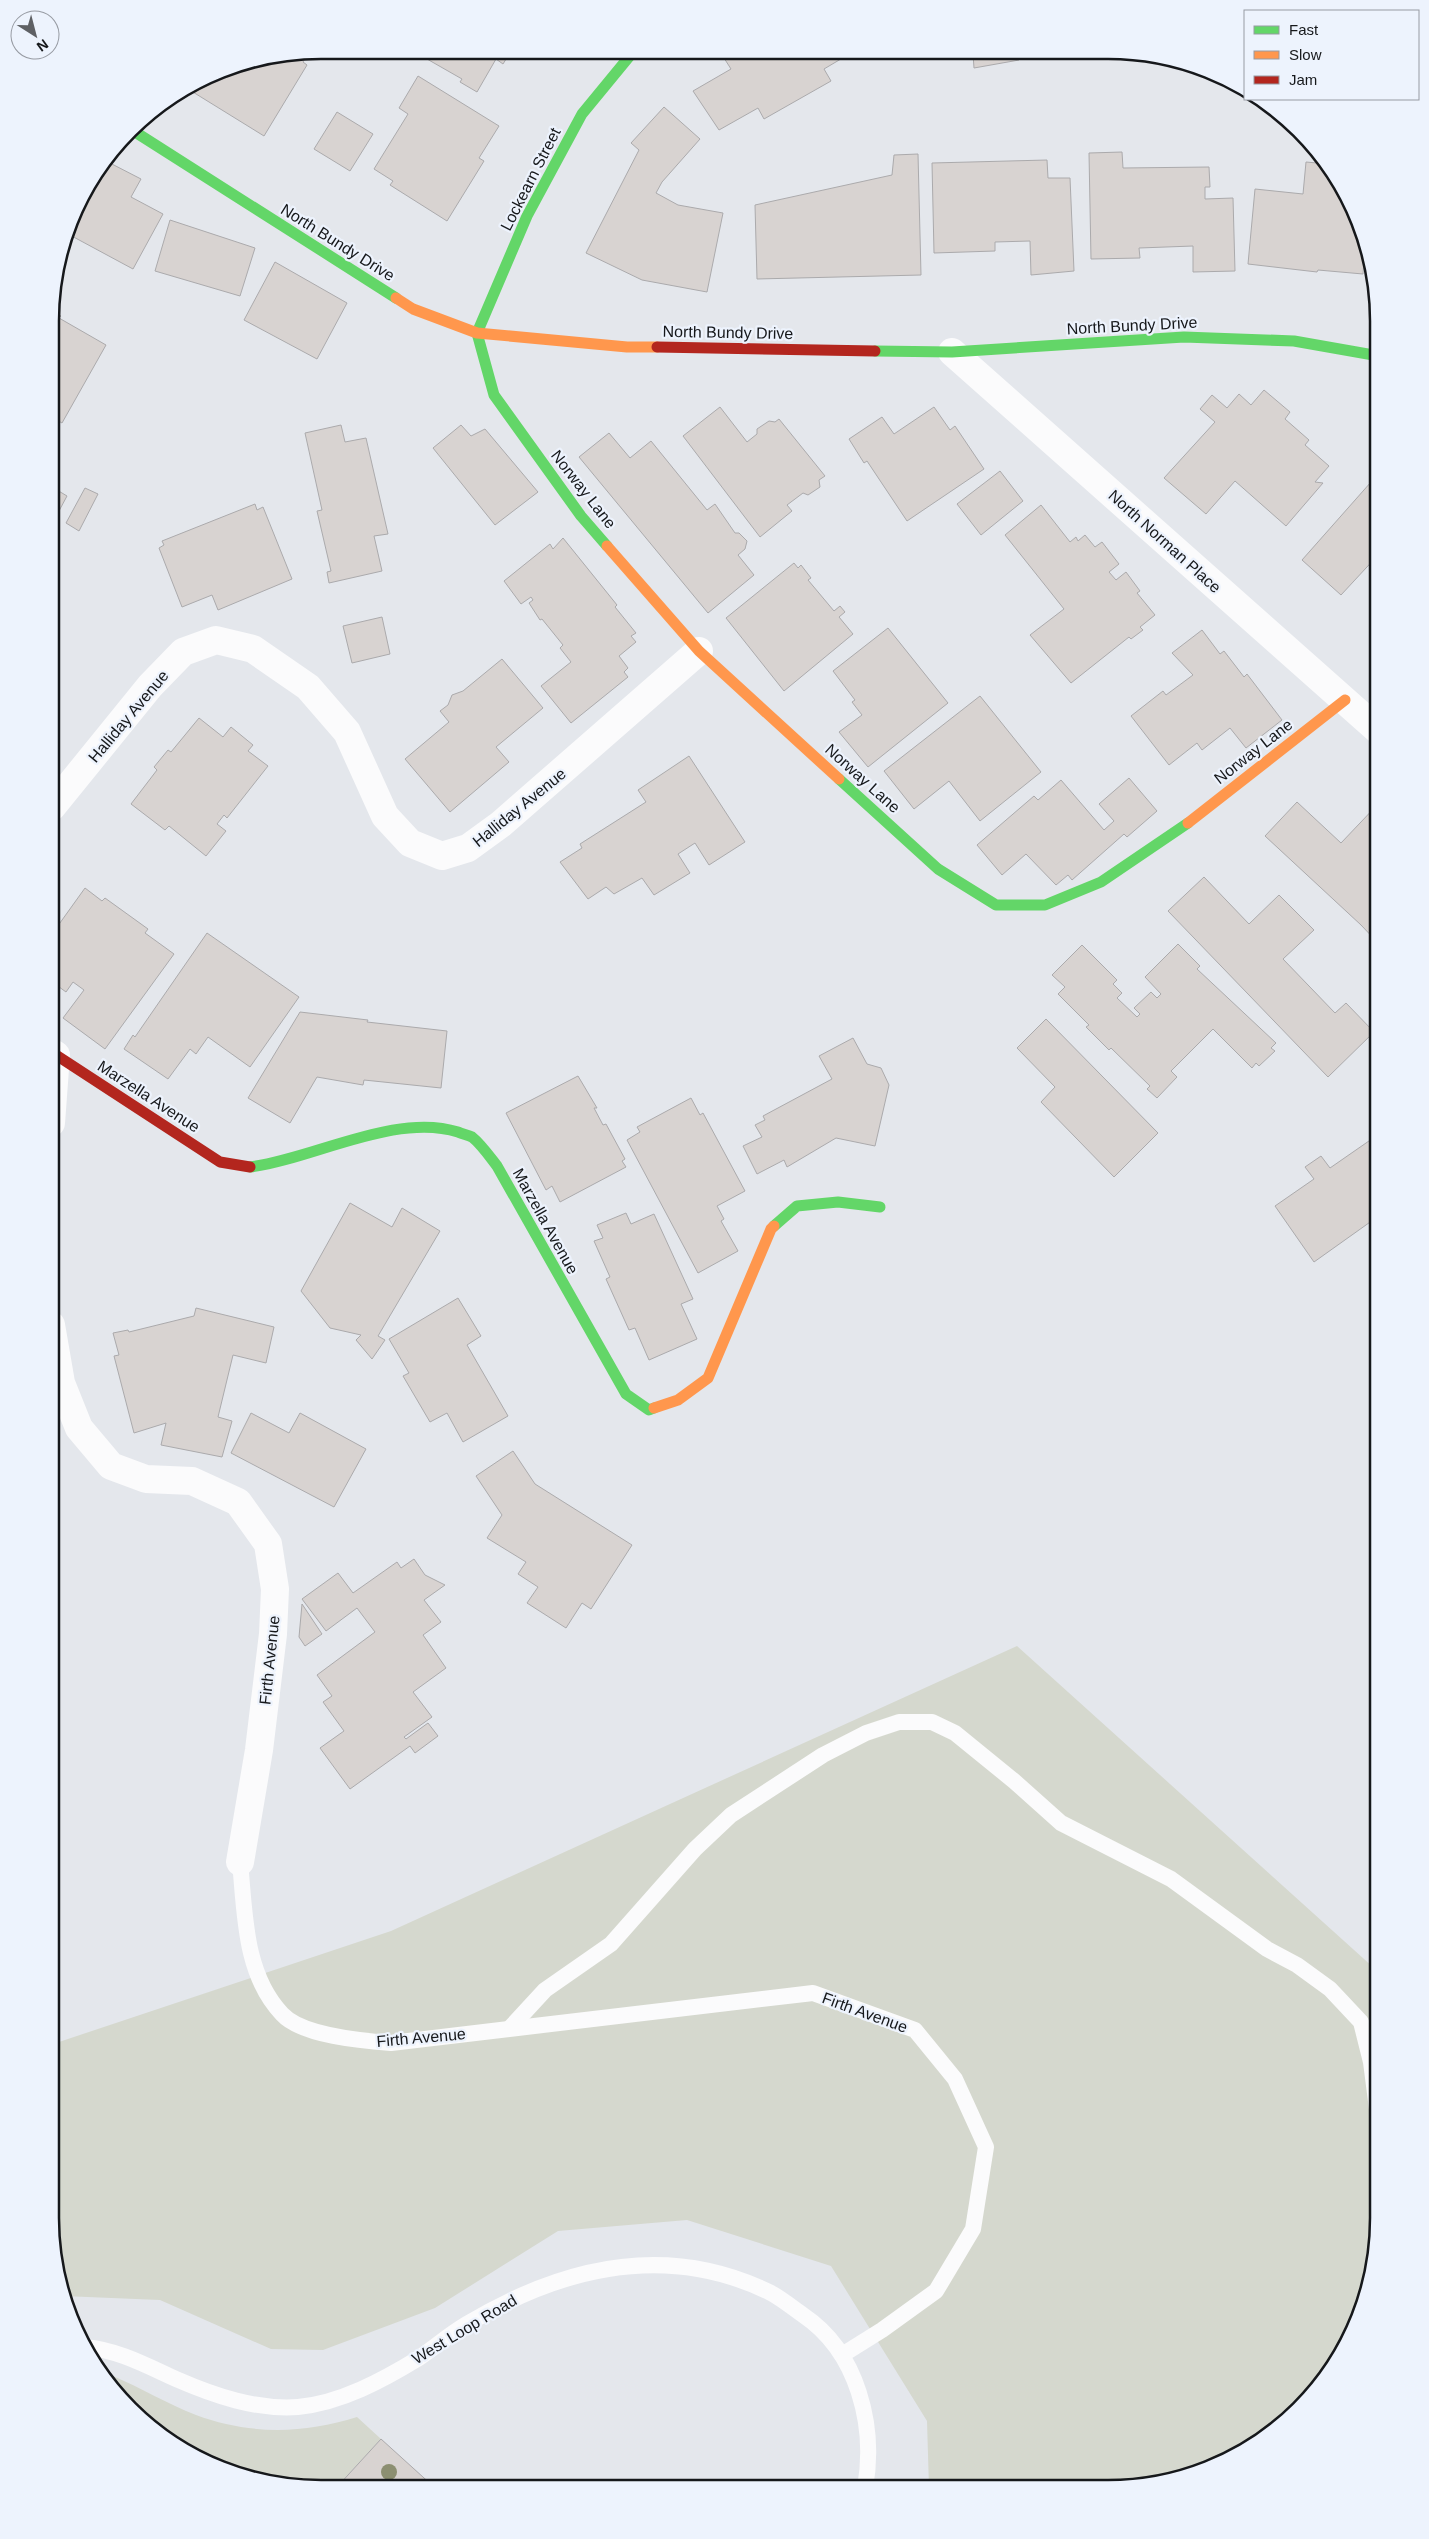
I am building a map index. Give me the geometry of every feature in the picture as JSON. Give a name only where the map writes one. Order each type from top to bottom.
[{"type":"street","name":"Lockearn Street","points":[[477,334],[527,216],[582,114],[627,59]]},
{"type":"street","name":"North Bundy Drive","points":[[138,134],[413,309],[477,334],[627,347],[952,352],[1184,337],[1294,341],[1370,354]]},
{"type":"street","name":"Norway Lane","points":[[477,334],[494,395],[581,516],[699,651],[938,869],[996,905],[1046,905],[1101,882],[1174,834],[1345,700]]},
{"type":"street","name":"North Norman Place","points":[[952,352],[1370,723]]},
{"type":"street","name":"Halliday Avenue","points":[[59,798],[150,686],[176,659],[183,652],[216,640],[253,649],[308,687],[347,732],[384,816],[410,843],[442,856],[468,848],[501,824],[699,651]]},
{"type":"street","name":"Marzella Avenue","points":[[59,1057],[220,1162],[246,1168],[275,1164],[338,1143],[406,1129],[441,1127],[472,1138],[497,1166],[626,1394],[649,1410],[678,1400],[708,1378],[771,1228],[797,1206],[838,1202],[880,1206]]},
{"type":"street","name":"Firth Avenue","points":[[59,1371],[61,1383],[79,1428],[110,1466],[146,1479],[192,1481],[238,1502],[268,1544],[275,1589],[273,1634],[259,1750],[240,1862]]},
{"type":"lane","points":[[510,2028],[545,1990],[610,1944],[695,1849],[731,1815],[822,1755],[866,1733],[899,1722],[932,1722],[955,1733],[1014,1781],[1061,1823],[1171,1879],[1267,1949],[1297,1965],[1330,1989],[1361,2022],[1370,2058]]},
{"type":"lane","name":"Firth Avenue","points":[[240,1862],[250,1950],[263,1989],[283,2016],[308,2029],[354,2041],[391,2043],[813,1993],[915,2030],[955,2079],[986,2147],[973,2229],[936,2291],[882,2330],[842,2355]]},
{"type":"lane","name":"West Loop Road","points":[[93,2348],[129,2357],[222,2397],[258,2406],[298,2407],[333,2400],[371,2384],[418,2358],[465,2325],[525,2292],[580,2273],[627,2265],[675,2266],[722,2274],[772,2294],[816,2324],[842,2355],[857,2387],[867,2424],[868,2469],[866,2480]]},
{"type":"shaded area","points":[[1017,1646],[1370,1964],[1370,2235],[1361,2286],[1350,2318],[1326,2364],[1305,2391],[1281,2415],[1254,2436],[1208,2460],[1176,2471],[1125,2480],[929,2480],[927,2421],[831,2266],[687,2220],[558,2231],[435,2308],[323,2350],[271,2349],[160,2300],[71,2296],[64,2269],[59,2235],[59,2042],[391,1931]]},
{"type":"shaded area","points":[[111,2376],[186,2411],[216,2422],[256,2429],[276,2430],[317,2427],[357,2417],[381,2439],[343,2480],[304,2480],[270,2475],[221,2460],[175,2436],[148,2415]]},
{"type":"building","points":[[305,59],[303,62],[307,65],[264,136],[193,92],[221,79],[253,68]]},
{"type":"building","points":[[427,59],[496,59],[477,92],[460,82],[462,79]]},
{"type":"building","points":[[496,59],[506,59],[503,64]]},
{"type":"building","points":[[725,59],[841,59],[824,69],[831,81],[764,119],[758,108],[719,130],[693,91],[731,69]]},
{"type":"building","points":[[973,59],[1019,59],[1019,60],[974,68]]},
{"type":"building","points":[[418,76],[499,126],[479,158],[484,161],[447,221],[390,185],[393,181],[374,169],[408,114],[399,108]]},
{"type":"building","points":[[664,107],[700,139],[662,182],[656,193],[678,205],[723,213],[707,292],[642,280],[586,253],[639,150],[631,143]]},
{"type":"building","points":[[337,112],[373,134],[350,171],[314,149]]},
{"type":"building","points":[[1122,152],[1123,168],[1209,167],[1210,187],[1205,187],[1205,199],[1233,198],[1235,271],[1193,272],[1193,246],[1139,248],[1140,258],[1091,259],[1089,153]]},
{"type":"building","points":[[918,154],[921,275],[757,279],[755,205],[892,175],[894,155]]},
{"type":"building","points":[[1047,160],[1048,178],[1070,178],[1074,271],[1031,275],[1030,241],[995,242],[995,251],[934,253],[932,163]]},
{"type":"building","points":[[1306,162],[1317,163],[1335,190],[1350,221],[1361,253],[1364,265],[1363,274],[1318,270],[1317,272],[1248,264],[1255,189],[1303,194]]},
{"type":"building","points":[[111,164],[141,179],[131,197],[163,214],[133,269],[73,237],[86,205]]},
{"type":"building","points":[[170,220],[255,248],[240,296],[155,271]]},
{"type":"building","points":[[275,262],[347,303],[317,359],[244,320]]},
{"type":"building","points":[[59,318],[106,345],[62,423],[59,421]]},
{"type":"building","points":[[1264,390],[1290,412],[1285,419],[1309,440],[1305,445],[1329,466],[1315,482],[1323,483],[1286,526],[1235,481],[1206,514],[1164,478],[1215,422],[1200,409],[1212,395],[1227,408],[1239,394],[1251,405]]},
{"type":"building","points":[[720,407],[747,442],[757,434],[757,429],[769,421],[775,422],[779,419],[825,476],[819,480],[820,487],[808,495],[803,493],[787,505],[792,511],[760,537],[683,436]]},
{"type":"building","points":[[934,407],[950,430],[955,426],[984,469],[907,521],[867,461],[864,463],[849,439],[882,417],[894,434]]},
{"type":"building","points":[[341,425],[345,442],[366,438],[388,534],[374,536],[382,571],[329,583],[327,572],[331,571],[317,511],[322,510],[305,433]]},
{"type":"building","points":[[461,425],[471,436],[485,429],[538,492],[495,525],[433,448]]},
{"type":"building","points":[[609,433],[630,458],[651,441],[707,510],[715,504],[735,533],[739,533],[747,541],[745,549],[738,555],[754,575],[708,613],[579,457]]},
{"type":"building","points":[[1000,471],[1023,501],[981,535],[957,504]]},
{"type":"building","points":[[1370,483],[1370,564],[1341,595],[1302,560]]},
{"type":"building","points":[[85,488],[98,494],[79,531],[66,523]]},
{"type":"building","points":[[59,491],[67,496],[59,511]]},
{"type":"building","points":[[255,504],[257,510],[263,507],[292,579],[218,610],[212,595],[182,607],[159,548],[164,545],[162,541]]},
{"type":"building","points":[[1041,505],[1070,542],[1076,537],[1078,541],[1085,535],[1095,547],[1102,542],[1119,564],[1109,572],[1116,580],[1126,572],[1140,591],[1137,593],[1155,615],[1140,627],[1143,630],[1131,639],[1129,637],[1071,683],[1030,635],[1064,609],[1005,535]]},
{"type":"building","points":[[563,538],[617,605],[615,607],[636,633],[631,636],[636,642],[619,656],[628,668],[624,672],[628,677],[571,723],[541,686],[571,662],[560,648],[563,645],[542,619],[540,620],[529,603],[533,600],[531,597],[521,604],[504,581],[550,544],[553,549]]},
{"type":"building","points":[[794,563],[798,568],[801,565],[811,578],[808,580],[834,611],[840,606],[845,612],[839,617],[853,634],[784,691],[726,618]]},
{"type":"building","points":[[382,617],[390,654],[352,663],[343,626]]},
{"type":"building","points":[[888,628],[948,703],[868,767],[839,732],[862,715],[852,702],[855,700],[833,671]]},
{"type":"building","points":[[1202,630],[1220,654],[1224,651],[1244,677],[1247,674],[1282,720],[1246,748],[1230,728],[1202,750],[1197,743],[1169,765],[1131,716],[1163,691],[1166,695],[1193,675],[1172,653]]},
{"type":"building","points":[[502,659],[543,708],[496,747],[509,762],[450,812],[405,759],[449,722],[440,711],[448,705],[452,695],[463,691]]},
{"type":"building","points":[[980,696],[1041,772],[980,821],[949,781],[914,809],[884,771]]},
{"type":"building","points":[[199,718],[223,737],[231,727],[253,745],[248,751],[268,766],[227,818],[224,815],[217,824],[226,831],[206,856],[169,826],[165,830],[131,804],[157,770],[154,767],[168,750],[171,752]]},
{"type":"building","points":[[689,756],[745,842],[709,865],[695,843],[678,854],[690,873],[654,895],[642,878],[614,894],[606,887],[588,899],[560,862],[582,848],[580,844],[646,802],[638,790]]},
{"type":"building","points":[[1129,778],[1157,811],[1127,837],[1124,834],[1072,880],[1068,875],[1056,885],[1026,854],[1002,875],[977,845],[1034,796],[1038,800],[1061,780],[1104,830],[1114,821],[1099,804]]},
{"type":"building","points":[[1297,802],[1341,843],[1370,812],[1370,934],[1361,925],[1265,836]]},
{"type":"building","points":[[1204,877],[1249,924],[1279,895],[1314,930],[1283,959],[1335,1013],[1346,1003],[1370,1028],[1370,1036],[1328,1077],[1168,911]]},
{"type":"building","points":[[85,888],[102,901],[105,898],[148,929],[145,933],[174,954],[105,1049],[63,1018],[84,990],[73,982],[66,992],[59,987],[59,924]]},
{"type":"building","points":[[207,933],[299,997],[250,1067],[208,1037],[196,1054],[190,1049],[168,1079],[124,1049],[133,1035],[135,1037]]},
{"type":"building","points":[[1178,944],[1200,966],[1197,969],[1276,1043],[1271,1048],[1275,1051],[1259,1066],[1256,1063],[1252,1068],[1213,1029],[1171,1071],[1177,1077],[1157,1098],[1147,1089],[1150,1086],[1111,1048],[1109,1050],[1086,1027],[1089,1025],[1058,994],[1065,987],[1052,975],[1082,945],[1117,980],[1113,984],[1122,993],[1117,998],[1137,1017],[1140,1014],[1134,1008],[1151,992],[1157,998],[1161,994],[1145,977]]},
{"type":"building","points":[[300,1012],[447,1031],[441,1088],[364,1080],[363,1085],[317,1077],[290,1123],[248,1098]]},
{"type":"building","points":[[1046,1019],[1158,1133],[1114,1177],[1041,1102],[1055,1087],[1017,1048]]},
{"type":"building","points":[[853,1038],[867,1064],[881,1068],[889,1085],[875,1146],[836,1138],[787,1167],[784,1160],[757,1174],[743,1146],[762,1137],[755,1125],[765,1120],[763,1116],[832,1079],[819,1056]]},
{"type":"building","points":[[578,1076],[597,1108],[594,1108],[603,1125],[606,1124],[625,1159],[622,1161],[626,1167],[560,1202],[552,1186],[546,1190],[506,1113]]},
{"type":"building","points":[[691,1098],[700,1115],[703,1113],[745,1191],[717,1206],[724,1219],[721,1221],[738,1251],[698,1273],[627,1140],[640,1132],[637,1127]]},
{"type":"building","points":[[1370,1140],[1370,1222],[1314,1262],[1275,1206],[1314,1179],[1305,1167],[1321,1156],[1330,1168]]},
{"type":"building","points":[[350,1203],[392,1227],[402,1208],[440,1231],[378,1336],[385,1340],[372,1359],[356,1340],[361,1335],[330,1328],[301,1291]]},
{"type":"building","points":[[626,1213],[631,1224],[654,1214],[693,1299],[681,1304],[697,1339],[649,1360],[635,1328],[629,1330],[606,1279],[610,1277],[594,1241],[603,1238],[597,1225]]},
{"type":"building","points":[[458,1298],[481,1336],[467,1345],[508,1416],[463,1442],[447,1413],[430,1422],[403,1376],[409,1373],[389,1339]]},
{"type":"building","points":[[196,1308],[274,1327],[266,1363],[233,1355],[218,1417],[232,1421],[222,1457],[161,1445],[166,1423],[134,1433],[114,1356],[119,1355],[113,1333],[128,1330],[129,1332],[194,1316]]},
{"type":"building","points":[[251,1413],[289,1433],[300,1413],[366,1449],[334,1507],[231,1453]]},
{"type":"building","points":[[513,1451],[535,1484],[632,1545],[591,1609],[582,1603],[566,1628],[527,1603],[538,1587],[518,1574],[526,1562],[487,1538],[502,1515],[476,1476]]},
{"type":"building","points":[[414,1559],[425,1575],[445,1585],[424,1600],[441,1622],[423,1635],[446,1668],[413,1692],[432,1717],[404,1737],[406,1739],[428,1723],[438,1736],[415,1753],[410,1746],[350,1789],[320,1748],[344,1731],[323,1702],[332,1696],[317,1675],[375,1632],[357,1608],[326,1631],[302,1599],[338,1573],[353,1593],[397,1562],[401,1568]]},
{"type":"building","points":[[302,1604],[322,1634],[305,1646],[299,1637]]},
{"type":"building","points":[[381,2439],[426,2480],[343,2480]]},
{"type":"traffic: fast","points":[[607,546],[581,516],[494,395],[477,333],[527,216],[582,114],[627,59]]},
{"type":"traffic: fast","points":[[138,134],[396,298]]},
{"type":"traffic: fast","points":[[875,351],[952,352],[1184,337],[1294,341],[1370,354]]},
{"type":"traffic: fast","points":[[839,779],[938,869],[996,905],[1045,905],[1101,882],[1188,823]]},
{"type":"traffic: fast","points":[[250,1167],[382,1132],[408,1128],[434,1127],[472,1137],[497,1166],[626,1394],[649,1410],[654,1408]]},
{"type":"traffic: fast","points":[[774,1226],[797,1206],[838,1202],[880,1207]]},
{"type":"traffic: slow","points":[[396,298],[413,309],[477,333],[627,347],[657,347]]},
{"type":"traffic: slow","points":[[607,546],[699,651],[839,779]]},
{"type":"traffic: slow","points":[[1188,823],[1345,700]]},
{"type":"traffic: slow","points":[[654,1408],[678,1400],[708,1378],[771,1229],[774,1226]]},
{"type":"traffic: jam","points":[[657,347],[875,351]]},
{"type":"traffic: jam","points":[[59,1057],[220,1162],[250,1167]]}]
